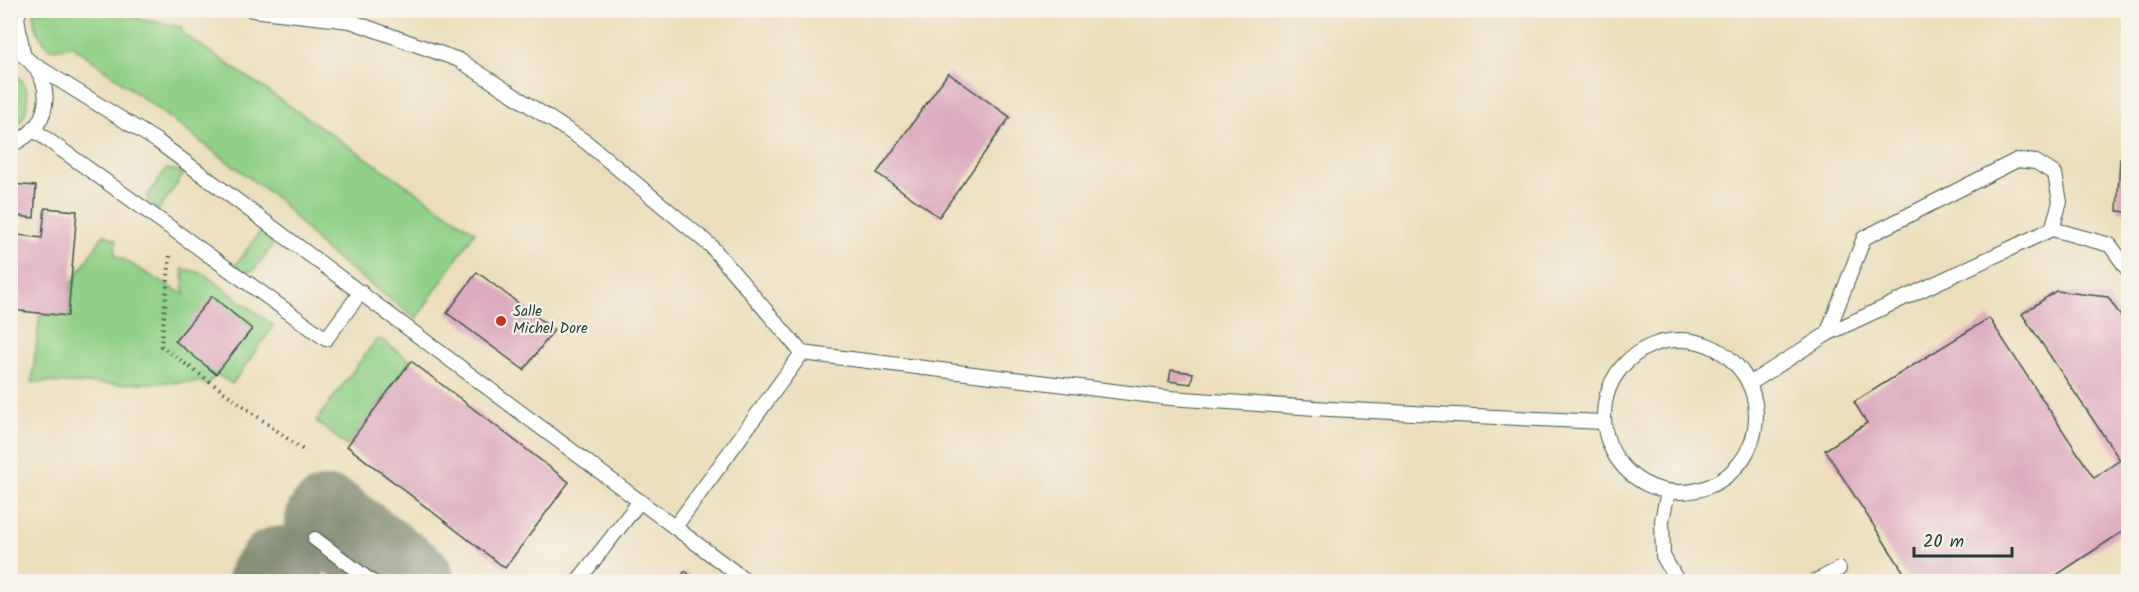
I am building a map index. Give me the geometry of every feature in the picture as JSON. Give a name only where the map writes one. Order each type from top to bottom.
[{"type":"lane","points":[[20,10],[17,17],[17,51],[35,65],[157,141],[748,582]]},
{"type":"lane","points":[[252,10],[350,21],[459,60],[586,142],[711,246],[802,353],[1170,398],[1330,409],[1603,422]]},
{"type":"lane","points":[[10,145],[20,141],[34,130],[43,115],[46,98],[43,80],[35,65]]},
{"type":"lane","points":[[34,130],[326,339],[361,292]]},
{"type":"lane","points":[[1827,334],[1864,238],[2017,160],[2036,162],[2055,174],[2060,202],[2052,229]]},
{"type":"lane","points":[[1749,384],[1827,334],[2017,248],[2052,229],[2110,244],[2127,265]]},
{"type":"lane","points":[[1687,340],[1713,347],[1734,362],[1749,384],[1756,406],[1755,430],[1747,452],[1733,471],[1714,485],[1692,492],[1668,492],[1644,484],[1624,468],[1610,447],[1603,422],[1606,396],[1617,372],[1636,353],[1660,342],[1687,340]]},
{"type":"lane","points":[[675,527],[802,353]]},
{"type":"lane","points":[[1668,492],[1662,520],[1663,556],[1678,582]]},
{"type":"lane","points":[[578,582],[640,501]]},
{"type":"lane","points":[[315,539],[372,582]]},
{"type":"lane","points":[[1814,582],[1839,569]]},
{"type":"path","points":[[173,229],[161,346],[306,452]]},
{"type":"green space","points":[[34,11],[125,11],[140,19],[181,27],[184,34],[475,232],[416,319],[324,249],[279,200],[73,46],[50,49],[38,32],[34,17]]},
{"type":"green space","points":[[11,71],[24,84],[28,100],[23,116],[11,130]]},
{"type":"green space","points":[[166,169],[184,174],[158,211],[150,205],[147,196]]},
{"type":"green space","points":[[262,229],[270,236],[273,245],[253,271],[243,271],[235,266]]},
{"type":"green space","points":[[104,234],[116,240],[115,255],[184,295],[183,269],[203,273],[274,326],[232,384],[216,374],[207,386],[202,382],[113,384],[32,382],[40,313],[68,315],[71,284]]},
{"type":"green space","points":[[376,340],[382,340],[411,361],[347,446],[316,421]]},
{"type":"building","points":[[948,73],[1010,117],[939,217],[877,173]]},
{"type":"building","points":[[2120,159],[2128,160],[2128,212],[2117,211]]},
{"type":"building","points":[[10,184],[36,186],[34,218],[10,215]]},
{"type":"building","points":[[45,208],[77,211],[68,316],[10,310],[10,234],[42,238]]},
{"type":"building","name":"Salle Michel Dore","points":[[477,272],[554,330],[524,370],[447,313]]},
{"type":"building","points":[[2056,291],[2108,297],[2128,327],[2128,528],[2046,582],[1910,582],[1825,450],[1867,423],[1854,402],[1989,318],[2094,478],[2120,460],[2022,314]]},
{"type":"building","points":[[212,296],[252,329],[216,374],[175,341]]},
{"type":"building","points":[[411,361],[569,482],[505,568],[347,446]]},
{"type":"building","points":[[1171,370],[1193,373],[1191,384],[1169,381]]},
{"type":"building","points":[[685,571],[698,582],[677,582]]},
{"type":"taxiway","points":[[329,521],[411,582]]},
{"type":"taxiway","points":[[271,582],[280,570]]},
{"type":"place","name":"Salle Michel Dore","points":[[501,321]]}]
